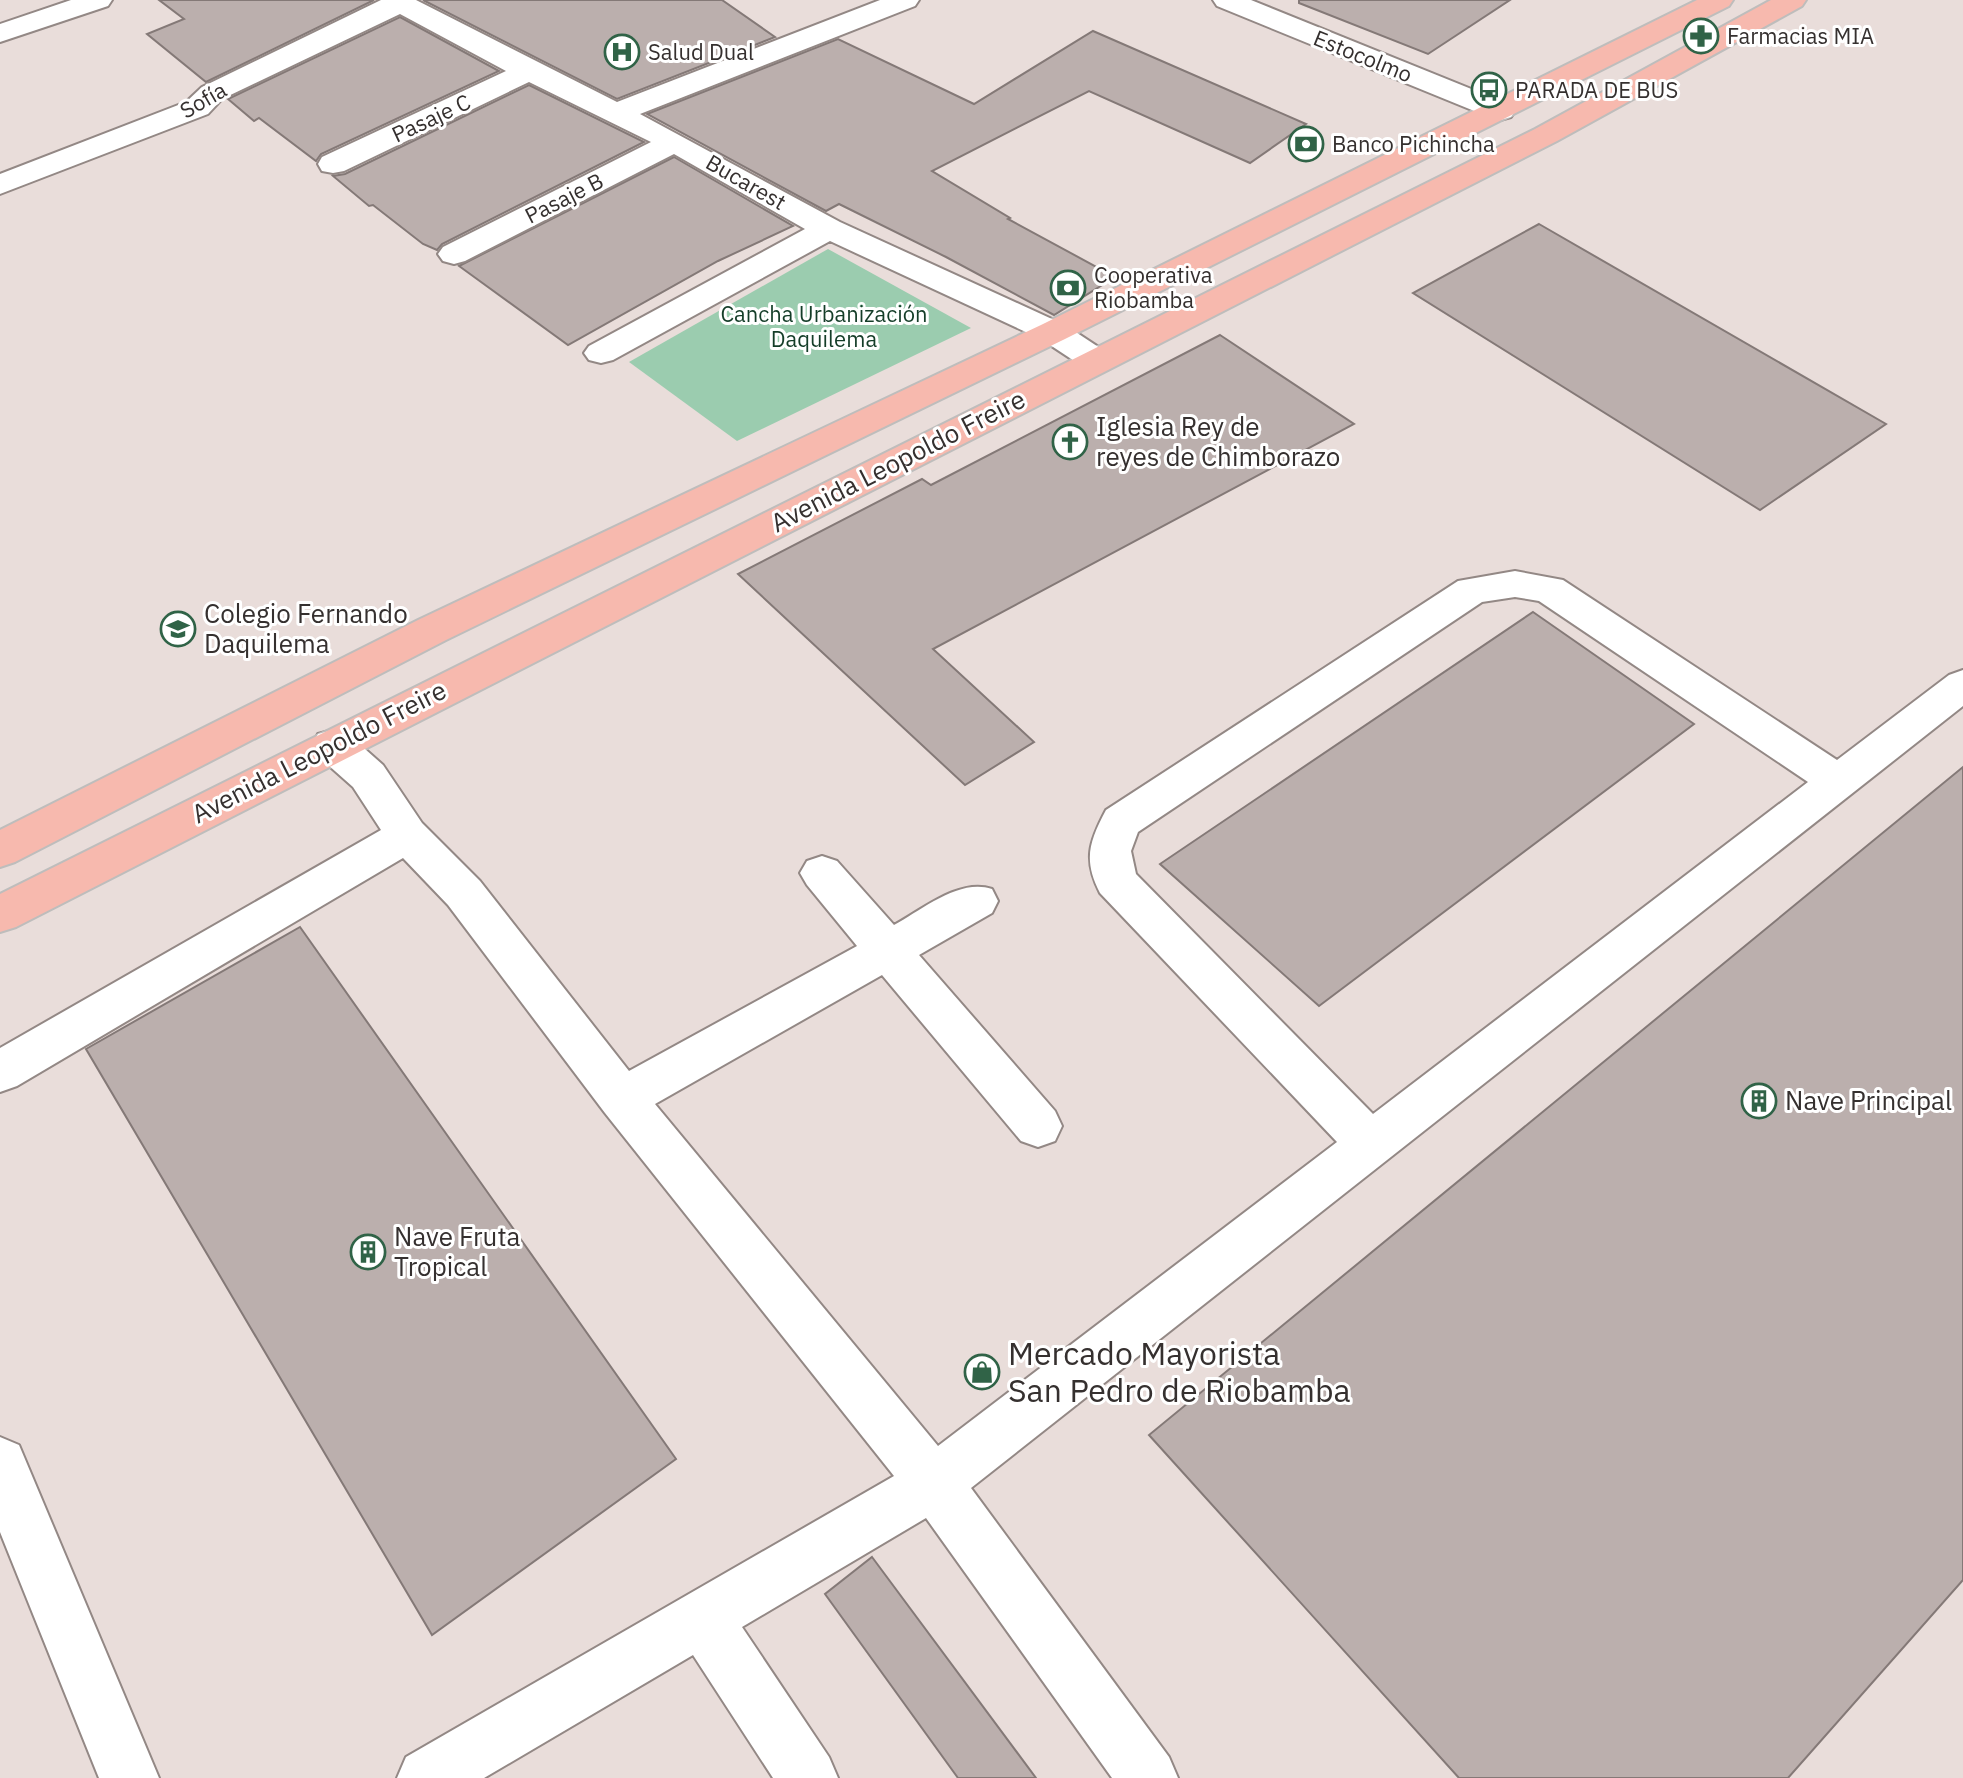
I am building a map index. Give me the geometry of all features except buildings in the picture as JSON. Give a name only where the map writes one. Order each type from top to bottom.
[{"type":"main road","name":"Avenida Leopoldo Freire","points":[[0,850],[432,630],[1053,332],[1719,0]]},
{"type":"main road","name":"Avenida Leopoldo Freire","points":[[0,914],[1546,135],[1792,0]]},
{"type":"main road","points":[[432,630],[472,675]]},
{"type":"street","points":[[0,33],[98,0]]},
{"type":"street","points":[[618,112],[905,0]]},
{"type":"street","name":"Estocolmo","points":[[1227,0],[1500,111]]},
{"type":"street","name":"Bucarest","points":[[398,2],[529,71],[675,142],[829,229],[1053,332],[1097,361]]},
{"type":"street","name":"Sofía","points":[[0,185],[197,108],[212,93],[398,2]]},
{"type":"street","name":"Pasaje C","points":[[333,164],[529,71]]},
{"type":"street","name":"Pasaje B","points":[[454,254],[675,142]]},
{"type":"street","points":[[601,353],[829,229]]},
{"type":"street","points":[[1371,1145],[1116,881],[1109,851],[1121,822],[1472,590],[1515,584],[1549,589],[1838,781]]},
{"type":"street","points":[[427,1778],[934,1483],[1963,685]]},
{"type":"street","points":[[333,745],[368,776],[407,835],[464,893],[622,1099],[934,1483],[1148,1778]]},
{"type":"street","points":[[0,1072],[407,835]]},
{"type":"street","points":[[822,873],[1038,1126]]},
{"type":"street","points":[[622,1099],[976,901]]},
{"type":"street","points":[[0,1464],[129,1778]]},
{"type":"street","points":[[702,1618],[808,1778]]},
{"type":"green space","name":"Cancha Urbanización Daquilema","points":[[828,249],[971,328],[737,441],[629,362]]},
{"type":"place","name":"Farmacias MIA","points":[[1701,36]]},
{"type":"place","name":"Salud Dual","points":[[622,52]]},
{"type":"place","name":"PARADA DE BUS","points":[[1489,90]]},
{"type":"place","name":"Banco Pichincha","points":[[1306,144]]},
{"type":"place","name":"Cooperativa Riobamba","points":[[1068,288]]},
{"type":"place","name":"Iglesia Rey de reyes de Chimborazo","points":[[1070,442]]},
{"type":"place","name":"Colegio Fernando Daquilema","points":[[178,629]]},
{"type":"place","name":"Nave Principal","points":[[1759,1101]]},
{"type":"place","name":"Nave Fruta Tropical","points":[[368,1252]]},
{"type":"place","name":"Mercado Mayorista San Pedro de Riobamba","points":[[982,1372]]}]
